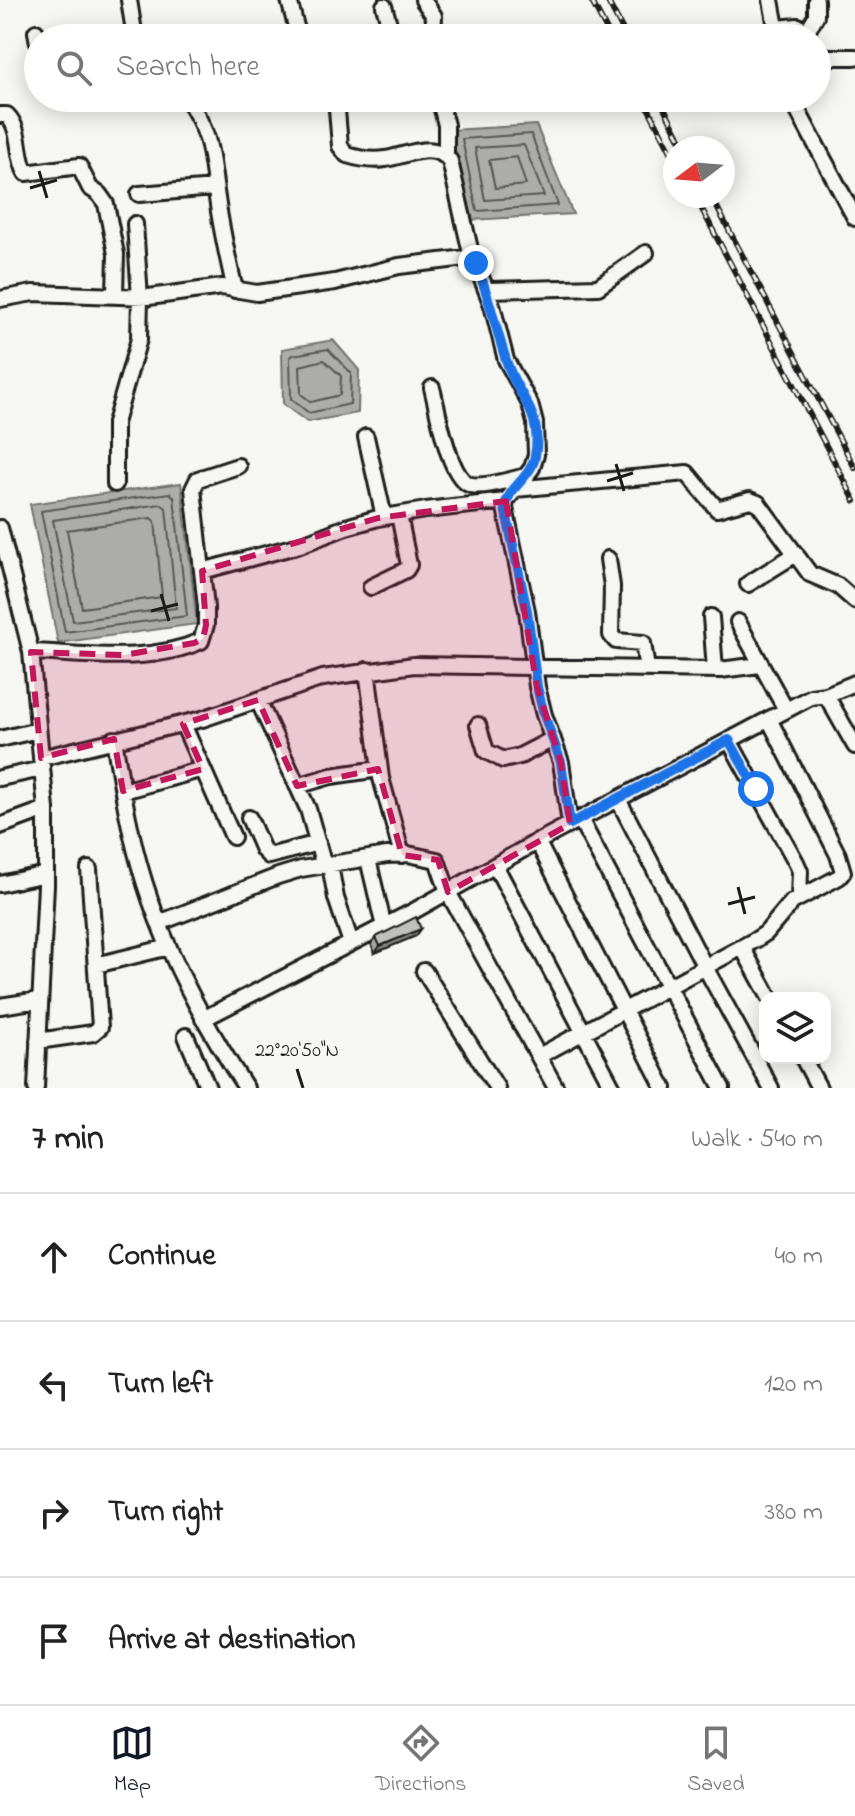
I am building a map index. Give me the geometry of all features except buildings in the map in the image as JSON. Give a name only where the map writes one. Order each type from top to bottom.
[{"type":"street","points":[[129,0],[133,24]]},
{"type":"street","points":[[289,0],[295,24]]},
{"type":"street","points":[[423,0],[434,16],[435,24]]},
{"type":"street","points":[[771,0],[776,24]]},
{"type":"street","points":[[813,24],[816,0]]},
{"type":"street","points":[[384,6],[389,24]]},
{"type":"street","points":[[831,57],[855,57]]},
{"type":"street","points":[[196,112],[209,140],[235,290]]},
{"type":"street","points":[[337,112],[340,146],[347,155],[374,160],[428,150],[446,155]]},
{"type":"street","points":[[443,112],[446,155],[453,169],[474,257],[487,290],[509,369],[533,412],[536,455],[527,476],[510,495],[506,516],[527,611],[544,715],[561,762],[575,821],[722,1088]]},
{"type":"street","points":[[798,112],[855,218]]},
{"type":"street","points":[[0,115],[7,115],[13,122],[26,173],[79,166],[90,188],[104,199],[116,254],[115,295]]},
{"type":"street","points":[[139,194],[215,188]]},
{"type":"street","points":[[115,484],[115,423],[139,339],[140,298],[135,224]]},
{"type":"street","points":[[487,290],[598,287],[646,253]]},
{"type":"street","points":[[0,299],[33,293],[140,298],[222,287],[257,293],[281,291],[399,266],[474,257]]},
{"type":"street","points":[[432,388],[450,458],[459,477],[472,485],[527,476]]},
{"type":"street","points":[[366,437],[384,517]]},
{"type":"street","points":[[31,652],[155,653],[201,641],[206,625],[194,483],[238,466]]},
{"type":"street","points":[[202,571],[300,545],[346,527],[384,517],[510,495],[687,473],[717,509],[750,500],[758,503],[810,574],[838,586],[855,601]]},
{"type":"street","points":[[371,587],[406,570],[409,565],[399,515]]},
{"type":"street","points":[[0,528],[31,652],[46,809],[36,1088]]},
{"type":"street","points":[[748,584],[796,554]]},
{"type":"street","points":[[608,559],[612,586],[611,635],[616,641],[643,643],[647,669]]},
{"type":"street","points":[[711,617],[715,670]]},
{"type":"street","points":[[738,622],[786,710]]},
{"type":"street","points":[[0,778],[114,739],[183,724],[323,678],[367,670],[414,665],[534,665],[715,670],[760,665]]},
{"type":"street","points":[[367,670],[379,769],[402,855]]},
{"type":"street","points":[[203,1019],[384,927],[537,841],[811,697],[826,695],[855,683]]},
{"type":"street","points":[[826,695],[855,746]]},
{"type":"street","points":[[258,700],[308,809],[351,943]]},
{"type":"street","points":[[539,1056],[766,933],[784,909],[839,877],[843,866],[769,719]]},
{"type":"street","points":[[183,724],[233,837]]},
{"type":"street","points":[[478,725],[486,751],[503,760],[520,756],[553,739]]},
{"type":"street","points":[[0,739],[38,730]]},
{"type":"street","points":[[114,739],[145,883],[159,923],[203,1019],[246,1088]]},
{"type":"street","points":[[729,740],[800,871],[799,898]]},
{"type":"street","points":[[123,791],[203,769]]},
{"type":"street","points":[[297,786],[331,776],[379,769]]},
{"type":"street","points":[[618,799],[771,1088]]},
{"type":"street","points":[[0,826],[46,809]]},
{"type":"street","points":[[249,818],[263,850],[269,856],[318,843]]},
{"type":"street","points":[[537,841],[664,1088]]},
{"type":"street","points":[[159,923],[270,879],[327,865],[402,855],[437,860],[448,892],[556,1088]]},
{"type":"street","points":[[368,859],[384,927]]},
{"type":"street","points":[[495,865],[613,1088]]},
{"type":"street","points":[[38,1041],[98,1031],[100,1018],[89,869]]},
{"type":"street","points":[[0,884],[46,874]]},
{"type":"street","points":[[96,965],[169,947]]},
{"type":"street","points":[[742,947],[767,992]]},
{"type":"street","points":[[424,971],[497,1088]]},
{"type":"street","points":[[0,1006],[39,1000]]},
{"type":"street","points":[[186,1036],[208,1088]]},
{"type":"street","points":[[806,1064],[819,1088]]},
{"type":"highlighted area","points":[[506,501],[537,687],[561,762],[570,824],[448,892],[438,860],[402,855],[378,769],[297,786],[258,700],[183,724],[203,769],[123,791],[114,739],[41,758],[31,652],[124,655],[194,643],[203,639],[206,625],[202,571],[378,518]]},
{"type":"water","points":[[536,125],[573,214],[470,220],[451,130]]},
{"type":"water","points":[[333,340],[359,370],[358,413],[307,422],[283,404],[282,349]]},
{"type":"water","points":[[181,483],[197,624],[58,643],[30,504]]},
{"type":"railway","points":[[591,0],[604,24]]},
{"type":"railway","points":[[607,0],[620,24]]},
{"type":"railway","points":[[650,112],[663,136]]},
{"type":"railway","points":[[666,112],[679,136]]},
{"type":"railway","points":[[701,208],[855,501]]},
{"type":"railway","points":[[717,208],[855,468]]},
{"type":"route","points":[[476,263],[492,305],[509,369],[530,404],[535,423],[536,455],[532,468],[506,501],[505,508],[527,611],[537,687],[561,762],[570,824],[729,740],[756,789]]}]
